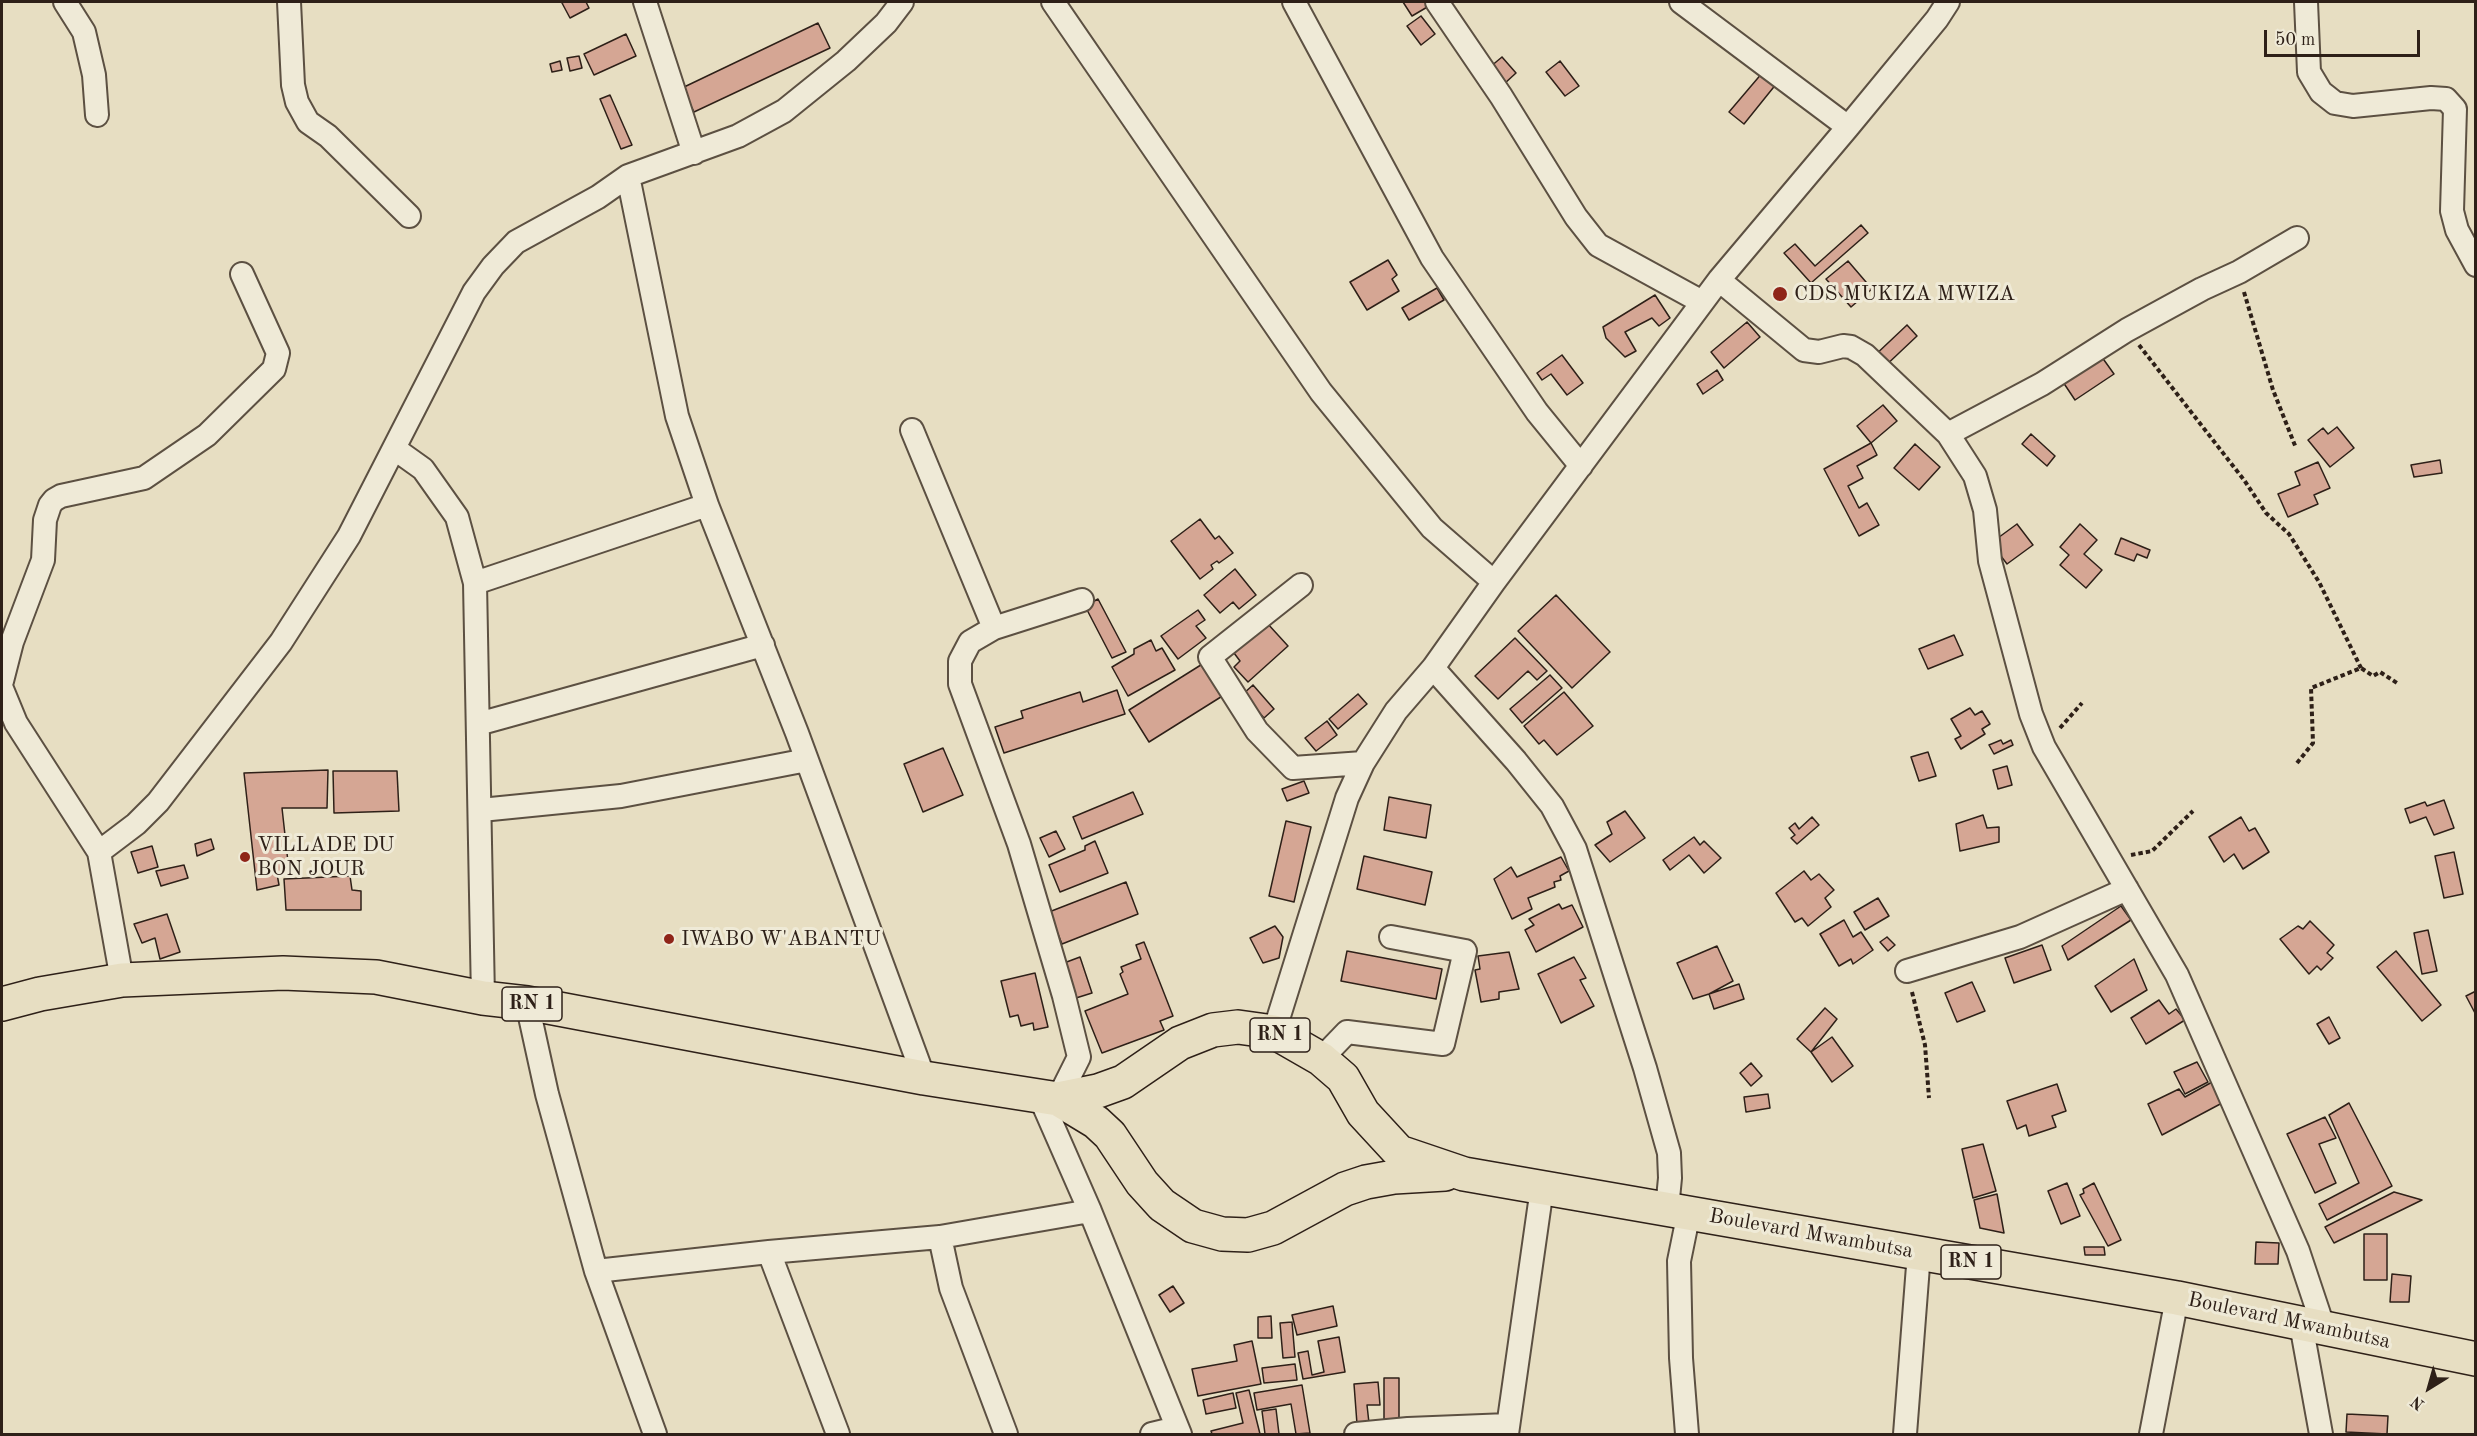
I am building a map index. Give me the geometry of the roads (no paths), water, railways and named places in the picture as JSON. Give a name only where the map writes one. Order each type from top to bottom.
[{"type":"highway","name":"RN 1","points":[[2,1004],[40,994],[122,980],[283,973],[375,977],[924,1078],[1049,1098]]},
{"type":"highway","name":"Boulevard Mwambutsa","points":[[1049,1098],[1098,1091],[1123,1082],[1180,1043],[1213,1030],[1238,1027],[1274,1032],[1321,1059],[1342,1078],[1363,1113],[1399,1152],[1464,1174],[2177,1298],[2475,1359]]},
{"type":"highway","name":"Boulevard Mwambutsa","points":[[1049,1098],[1096,1122],[1110,1135],[1143,1184],[1162,1205],[1192,1226],[1222,1234],[1248,1235],[1274,1228],[1345,1189],[1366,1182],[1394,1176],[1464,1174]]},
{"type":"street","points":[[65,2],[84,32],[94,75],[97,115]]},
{"type":"street","points":[[290,2],[293,86],[297,102],[308,122],[328,136],[409,216]]},
{"type":"street","points":[[645,2],[694,153]]},
{"type":"street","points":[[99,852],[136,824],[158,802],[281,642],[349,536],[474,292],[516,242],[598,197],[628,176],[738,136],[784,111],[854,53],[886,23],[902,2]]},
{"type":"street","points":[[1053,2],[1322,392],[1432,528],[1494,582]]},
{"type":"street","points":[[1294,2],[1432,258],[1537,412],[1581,466]]},
{"type":"street","points":[[1437,2],[1501,96],[1576,217],[1599,244],[1702,302]]},
{"type":"street","points":[[1681,2],[1848,127]]},
{"type":"street","points":[[2306,2],[2309,72],[2320,92],[2335,103],[2353,106],[2431,98],[2446,99],[2455,109],[2452,211],[2457,230],[2475,265]]},
{"type":"street","points":[[1274,1032],[1347,798],[1363,763],[1396,711],[1433,668],[1702,302],[1848,127],[1938,7]]},
{"type":"street","points":[[628,176],[677,416],[707,505],[807,760],[924,1078]]},
{"type":"street","points":[[1948,434],[2042,384],[2127,330],[2202,289],[2239,272],[2297,238]]},
{"type":"street","points":[[2,681],[12,642],[43,560],[45,520],[54,500],[61,496],[144,478],[207,435],[274,369],[278,353],[242,274]]},
{"type":"street","points":[[1719,280],[1804,350],[1818,351],[1843,346],[1851,347],[1865,355],[1948,434],[1975,476],[1985,510],[1990,561],[2031,714],[2044,747],[2177,975],[2298,1251],[2312,1326],[2321,1434]]},
{"type":"street","points":[[912,430],[994,628]]},
{"type":"street","points":[[394,449],[423,469],[457,517],[475,583],[483,998]]},
{"type":"street","points":[[475,583],[707,505]]},
{"type":"street","points":[[1301,585],[1210,657],[1257,731],[1293,768],[1363,763]]},
{"type":"street","points":[[1082,600],[994,628],[970,642],[960,661],[960,684],[1019,844],[1064,996],[1079,1057],[1049,1098],[1090,1212],[1178,1431],[1152,1434]]},
{"type":"street","points":[[478,724],[763,645]]},
{"type":"street","points":[[1433,668],[1516,761],[1552,806],[1575,849],[1645,1068],[1669,1153],[1670,1178],[1678,1210],[1681,1358],[1687,1434]]},
{"type":"street","points":[[2,689],[16,723],[99,852],[122,980]]},
{"type":"street","points":[[481,810],[621,796],[807,760]]},
{"type":"street","points":[[1907,970],[2020,937],[2127,889]]},
{"type":"street","points":[[1321,1059],[1347,1032],[1443,1044],[1465,951],[1391,937]]},
{"type":"street","points":[[526,1003],[547,1094],[596,1272],[655,1434]]},
{"type":"street","points":[[1356,1434],[1408,1429],[1508,1430],[1542,1188]]},
{"type":"street","points":[[596,1272],[769,1252],[940,1237],[1090,1212]]},
{"type":"street","points":[[940,1237],[951,1288],[1006,1434]]},
{"type":"street","points":[[769,1252],[838,1434]]},
{"type":"street","points":[[1905,1434],[1919,1253]]},
{"type":"street","points":[[2151,1434],[2177,1298]]},
{"type":"place","name":"CDS MUKIZA MWIZA","points":[[1780,294]]},
{"type":"place","name":"VILLADE DU BON JOUR","points":[[245,857]]},
{"type":"place","name":"IWABO W'ABANTU","points":[[669,939]]}]
